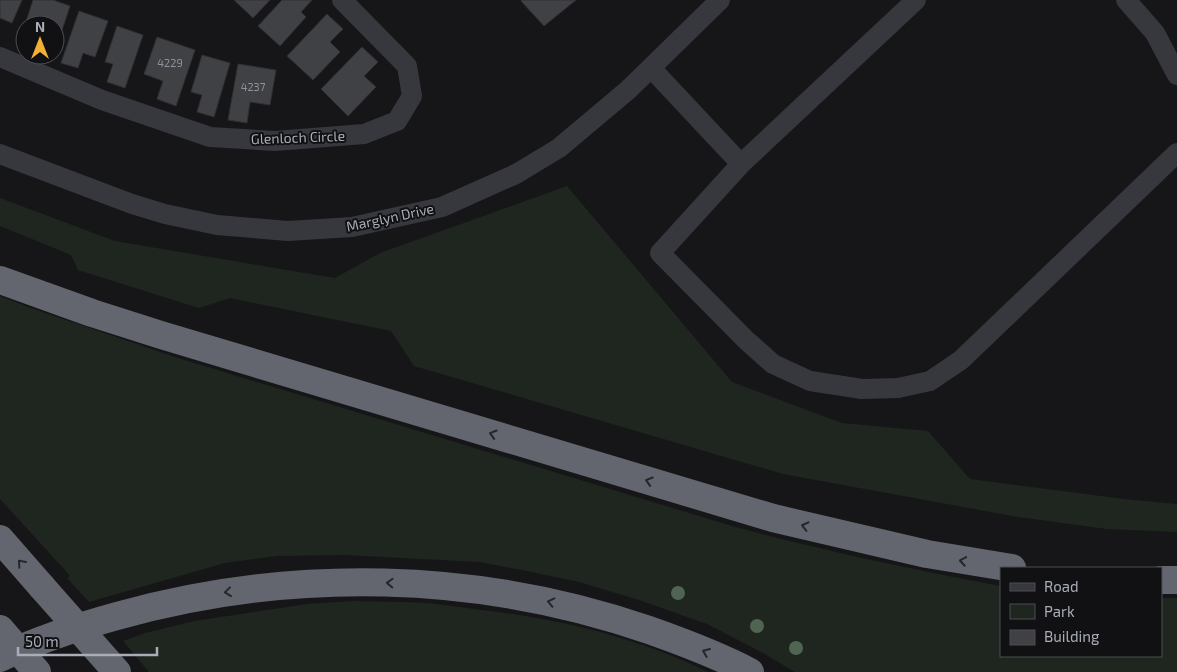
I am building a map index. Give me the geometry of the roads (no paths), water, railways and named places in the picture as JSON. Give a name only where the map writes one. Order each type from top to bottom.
[{"type":"highway","points":[[0,280],[161,335],[773,518],[927,554],[1006,567]]},
{"type":"highway","points":[[0,538],[117,672]]},
{"type":"highway","points":[[1162,580],[1177,580]]},
{"type":"highway","points":[[0,658],[21,648],[85,625],[149,607],[224,592],[281,585],[350,582],[415,584],[482,590],[548,601],[612,618],[676,640],[750,672]]},
{"type":"highway","points":[[0,629],[37,672]]},
{"type":"street","name":"Glenloch Circle","points":[[0,57],[102,100],[210,137],[275,141],[364,134],[397,121],[412,96],[407,66],[342,0]]},
{"type":"street","name":"Marglyn Drive","points":[[0,154],[132,204],[165,214],[217,225],[288,231],[352,227],[442,206],[516,174],[559,148],[628,90],[720,0]]},
{"type":"street","points":[[916,0],[741,164],[660,253],[746,340],[773,364],[810,380],[862,389],[898,388],[930,380],[961,360],[1177,153]]},
{"type":"street","points":[[1126,0],[1156,32],[1177,75]]},
{"type":"street","points":[[651,68],[741,164]]}]
